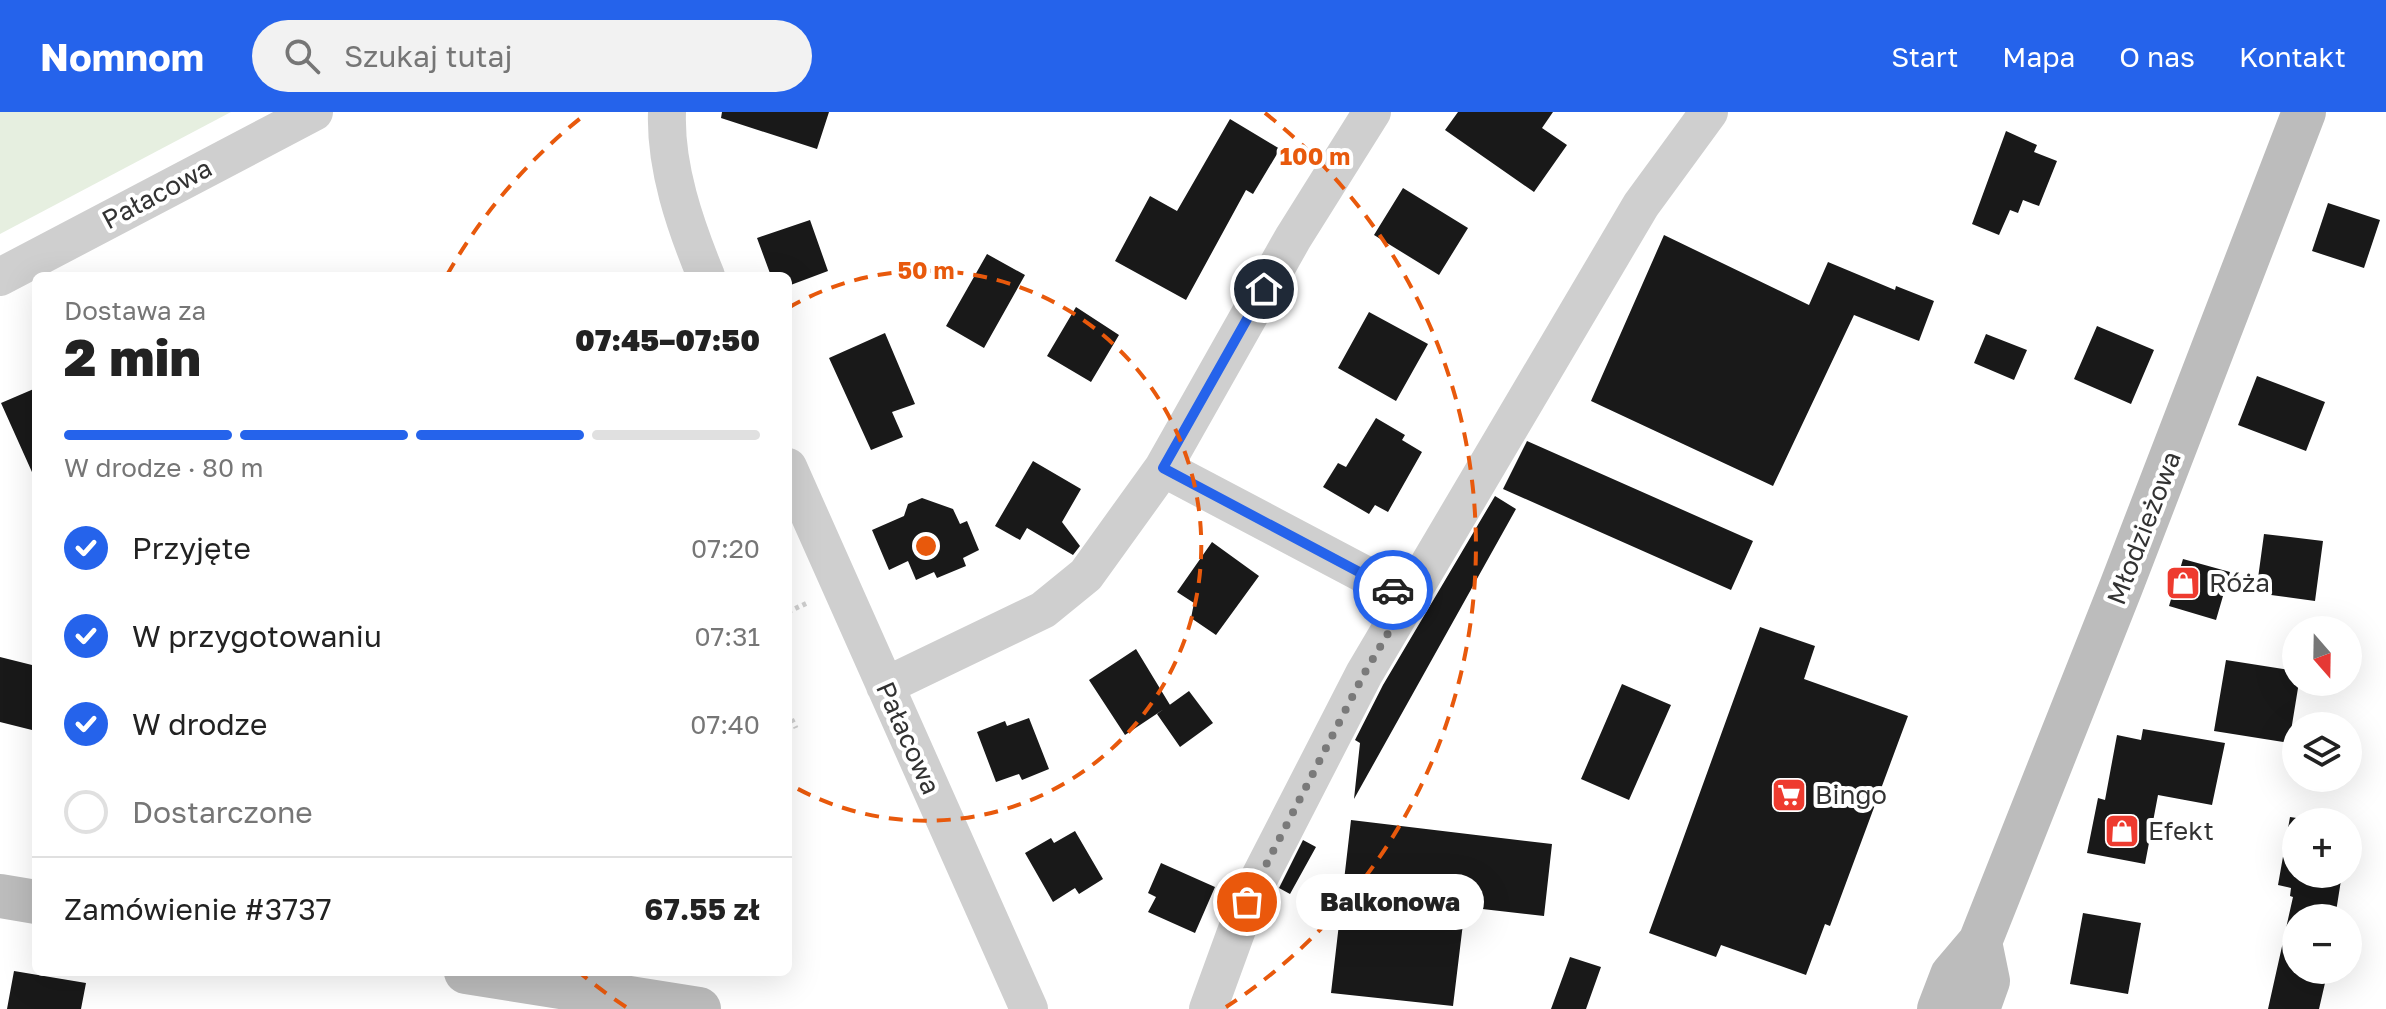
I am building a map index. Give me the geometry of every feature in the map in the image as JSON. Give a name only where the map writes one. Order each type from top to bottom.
[{"type":"main road","name":"Młodzieżowa","points":[[1939,1009],[1952,975],[1980,942],[2304,112]]},
{"type":"main road","points":[[0,896],[32,901]]},
{"type":"main road","points":[[1978,1009],[1988,981],[1980,942]]},
{"type":"main road","points":[[487,976],[642,1005],[699,1009]]},
{"type":"street","name":"Pałacowa","points":[[0,277],[314,112]]},
{"type":"street","points":[[667,112],[666,141],[691,240],[704,272]]},
{"type":"street","points":[[885,686],[1043,610],[1086,575],[1163,468],[1293,238],[1372,112]]},
{"type":"street","points":[[1208,1009],[1247,902],[1364,674],[1641,205],[1709,112]]},
{"type":"street","points":[[1163,468],[1409,598]]},
{"type":"street","name":"Pałacowa","points":[[792,476],[1029,1009]]},
{"type":"path","points":[[792,720],[796,728]]},
{"type":"green space","points":[[0,112],[231,112],[0,234]]},
{"type":"building","points":[[722,112],[829,112],[817,149],[721,118]]},
{"type":"building","points":[[1458,112],[1553,112],[1542,128],[1567,145],[1534,192],[1445,130]]},
{"type":"building","points":[[1230,119],[1280,149],[1253,194],[1246,190],[1186,300],[1115,261],[1150,196],[1177,211]]},
{"type":"building","points":[[2006,131],[2037,145],[2034,152],[2057,161],[2039,206],[2023,200],[2018,213],[2010,210],[1999,235],[1972,224]]},
{"type":"building","points":[[1403,188],[1468,228],[1439,275],[1374,235]]},
{"type":"building","points":[[2328,203],[2380,220],[2364,268],[2312,251]]},
{"type":"building","points":[[810,220],[828,271],[792,284],[792,272],[770,272],[757,238]]},
{"type":"building","points":[[1664,235],[1809,305],[1828,262],[1895,290],[1896,286],[1934,301],[1919,341],[1854,315],[1773,486],[1591,401]]},
{"type":"building","points":[[987,254],[1025,275],[984,348],[946,326]]},
{"type":"building","points":[[1076,307],[1119,335],[1091,382],[1047,356]]},
{"type":"building","points":[[1369,312],[1428,344],[1396,401],[1338,368]]},
{"type":"building","points":[[2097,326],[2154,350],[2131,404],[2074,379]]},
{"type":"building","points":[[885,333],[915,404],[892,412],[903,437],[871,450],[829,358]]},
{"type":"building","points":[[1986,334],[2027,350],[2014,380],[1974,363]]},
{"type":"building","points":[[2257,376],[2325,402],[2306,451],[2238,425]]},
{"type":"building","points":[[32,390],[32,472],[1,403]]},
{"type":"building","points":[[1376,418],[1405,435],[1402,440],[1422,452],[1388,512],[1375,505],[1369,514],[1323,487],[1338,463],[1346,467]]},
{"type":"building","points":[[1527,441],[1753,541],[1731,590],[1503,489]]},
{"type":"building","points":[[1033,461],[1081,489],[1062,522],[1080,546],[1073,555],[1027,528],[1020,540],[995,526]]},
{"type":"building","points":[[1495,496],[1516,509],[1354,799],[1360,743],[1355,740],[1383,685]]},
{"type":"building","points":[[922,498],[953,509],[960,524],[967,521],[979,550],[963,558],[966,566],[937,578],[934,572],[916,580],[908,561],[889,570],[872,530],[904,516],[908,504]]},
{"type":"building","points":[[2264,534],[2323,541],[2315,601],[2256,593]]},
{"type":"building","points":[[1212,542],[1259,576],[1216,635],[1191,618],[1194,603],[1177,592]]},
{"type":"building","points":[[2183,559],[2230,572],[2216,620],[2169,606]]},
{"type":"building","name":"Bingo","points":[[1760,627],[1815,646],[1804,679],[1908,716],[1830,926],[1825,924],[1806,975],[1721,945],[1716,957],[1649,933]]},
{"type":"building","points":[[1136,649],[1170,705],[1125,735],[1089,680]]},
{"type":"building","points":[[0,657],[32,665],[32,730],[0,722]]},
{"type":"building","points":[[2226,660],[2282,669],[2282,696],[2297,696],[2294,712],[2282,712],[2282,742],[2214,731]]},
{"type":"building","points":[[1622,684],[1671,705],[1629,800],[1581,779]]},
{"type":"building","points":[[1189,691],[1213,723],[1180,747],[1157,714]]},
{"type":"building","points":[[1029,718],[1049,769],[1022,780],[1019,774],[996,782],[977,732],[1005,721],[1007,726]]},
{"type":"building","points":[[2143,729],[2225,743],[2212,805],[2158,795],[2145,864],[2087,853],[2098,798],[2105,800],[2117,735],[2141,740]]},
{"type":"building","points":[[1351,820],[1552,844],[1544,916],[1465,907],[1453,1006],[1331,993]]},
{"type":"building","points":[[1075,831],[1103,879],[1079,894],[1075,888],[1053,902],[1025,853],[1051,838],[1054,843]]},
{"type":"building","points":[[1303,840],[1316,847],[1290,894],[1279,888]]},
{"type":"building","points":[[2282,862],[2282,886],[2278,885]]},
{"type":"building","points":[[1161,863],[1215,887],[1195,933],[1148,912],[1156,897],[1148,893]]},
{"type":"building","points":[[2291,888],[2340,888],[2337,904],[2291,904],[2293,897],[2290,896]]},
{"type":"building","points":[[2083,913],[2141,923],[2128,994],[2070,984]]},
{"type":"building","points":[[2282,946],[2282,984],[2325,984],[2319,1009],[2268,1009]]},
{"type":"building","points":[[1570,957],[1601,967],[1586,1009],[1551,1009]]},
{"type":"building","points":[[14,971],[86,983],[81,1009],[7,1009]]},
{"type":"way so far","points":[[1247,902],[1364,674],[1409,598],[1393,590]]},
{"type":"place","name":"Róża","points":[[2183,583]]},
{"type":"place","name":"Bingo","points":[[1789,795]]},
{"type":"place","name":"Efekt","points":[[2122,831]]},
{"type":"place","name":"Balkonowa","points":[[1247,902]]},
{"type":"route","points":[[1264,289],[1163,468],[1393,590]]}]
